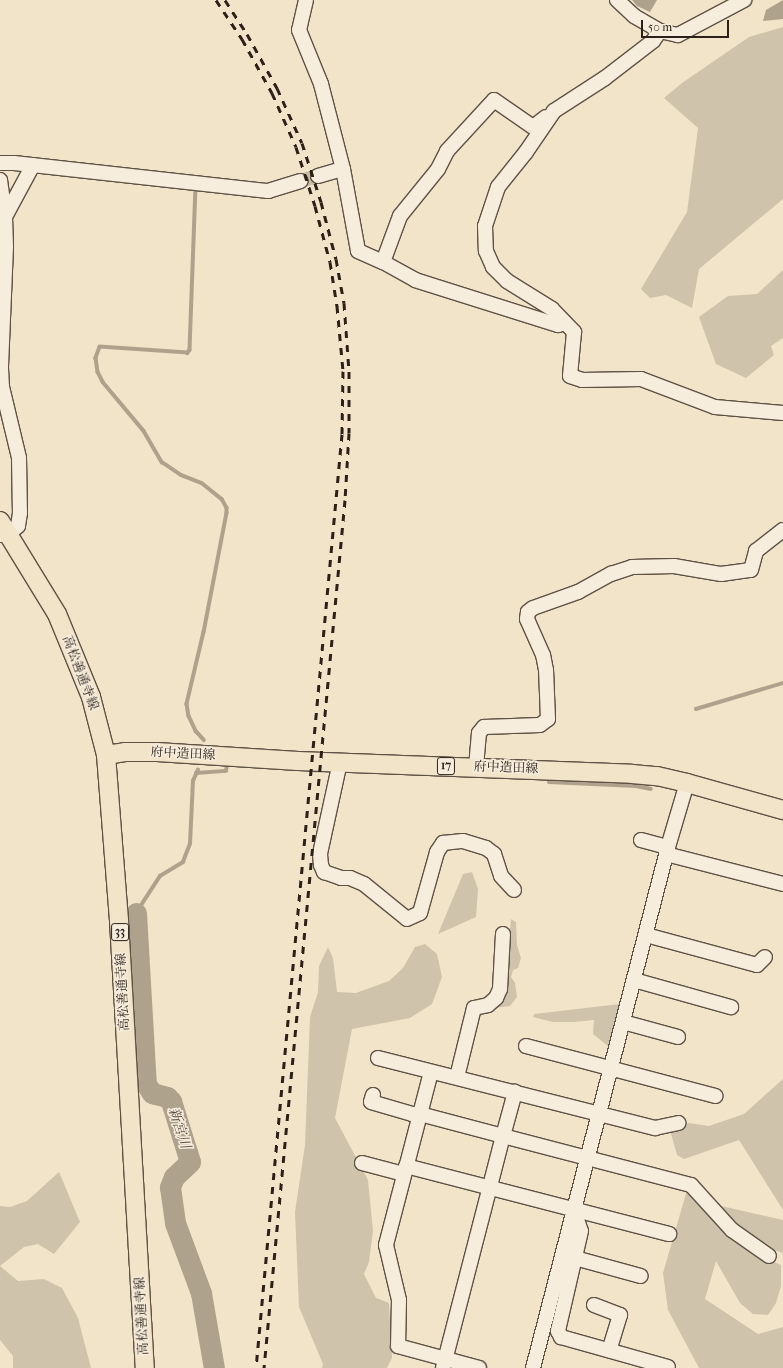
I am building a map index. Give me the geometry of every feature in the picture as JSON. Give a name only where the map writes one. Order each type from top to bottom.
[{"type":"main road","name":"高松善通寺線","points":[[3,530],[57,614],[91,696],[106,755],[119,921],[144,1368]]},
{"type":"main road","name":"府中造田線","points":[[106,755],[125,752],[157,752],[340,762],[625,773],[657,776],[687,783],[783,810]]},
{"type":"street","points":[[306,0],[299,30],[321,84],[343,169],[358,250],[414,280],[558,325],[565,323]]},
{"type":"street","points":[[617,0],[634,16],[660,31],[678,35],[744,0]]},
{"type":"street","points":[[382,262],[400,216],[438,169],[447,151],[494,100],[533,127],[554,110],[604,78],[647,46],[653,41],[660,31]]},
{"type":"street","points":[[554,110],[526,152],[498,187],[484,233],[486,251],[493,267],[515,288],[552,310],[574,332],[570,376],[582,380],[641,379],[715,407],[783,413]]},
{"type":"street","points":[[0,163],[33,165],[268,191],[300,181]]},
{"type":"street","points":[[5,217],[33,165]]},
{"type":"street","points":[[318,176],[343,169]]},
{"type":"street","points":[[0,180],[5,217],[6,247],[1,368],[2,387],[19,458],[20,514],[18,526],[3,530]]},
{"type":"street","points":[[476,767],[479,733],[484,727],[540,725],[548,719],[546,670],[543,655],[527,619],[528,612],[533,608],[578,592],[611,574],[632,567],[674,566],[721,574],[750,570],[756,551],[783,530]]},
{"type":"street","points":[[340,762],[320,854],[321,865],[324,872],[341,878],[350,878],[364,884],[407,919],[420,913],[437,852],[443,843],[463,841],[486,848],[494,854],[501,876],[514,890]]},
{"type":"street","points":[[534,1368],[598,1113],[646,935],[667,850],[687,783]]},
{"type":"street","points":[[641,840],[667,850],[783,884]]},
{"type":"street","points":[[458,1077],[474,1008],[488,1005],[496,998],[500,989],[503,934]]},
{"type":"street","points":[[646,935],[757,965],[765,957]]},
{"type":"street","points":[[634,980],[731,1007]]},
{"type":"street","points":[[623,1022],[678,1037]]},
{"type":"street","points":[[526,1046],[715,1096]]},
{"type":"street","points":[[378,1058],[655,1128],[678,1123]]},
{"type":"street","points":[[431,1072],[386,1244],[399,1300],[398,1346],[444,1364],[479,1368]]},
{"type":"street","points":[[444,1364],[515,1092]]},
{"type":"street","points":[[374,1095],[371,1102],[412,1114],[420,1114],[691,1185],[732,1230],[769,1256]]},
{"type":"street","points":[[362,1163],[405,1170],[490,1188],[669,1234]]},
{"type":"street","points":[[574,1210],[581,1232],[558,1331],[561,1337],[668,1367]]},
{"type":"street","points":[[575,1258],[641,1276]]},
{"type":"street","points":[[594,1305],[620,1315],[610,1350]]},
{"type":"shaded area","points":[[632,0],[657,0],[650,12],[637,6]]},
{"type":"shaded area","points":[[783,0],[783,19],[763,21],[766,10]]},
{"type":"shaded area","points":[[783,27],[783,199],[699,269],[692,308],[666,295],[650,298],[641,289],[687,212],[698,128],[664,98],[682,83],[749,37]]},
{"type":"shaded area","points":[[783,270],[783,338],[771,346],[774,355],[746,378],[716,364],[699,317],[728,296],[757,294]]},
{"type":"shaded area","points":[[472,872],[478,889],[476,917],[438,934],[463,874]]},
{"type":"shaded area","points":[[511,919],[516,922],[517,945],[521,958],[518,968],[513,970],[511,977],[515,983],[517,997],[510,1006],[494,1008],[510,931]]},
{"type":"shaded area","points":[[425,944],[437,954],[442,977],[432,1004],[410,1018],[352,1029],[335,1118],[368,1180],[373,1231],[369,1262],[364,1274],[376,1298],[389,1303],[392,1358],[387,1368],[322,1368],[323,1364],[299,1307],[295,1212],[305,1145],[310,1017],[318,992],[319,966],[328,947],[333,958],[337,992],[356,993],[389,981],[403,968],[415,947]]},
{"type":"shaded area","points":[[620,1004],[608,1046],[593,1034],[594,1020],[553,1022],[533,1017],[534,1014]]},
{"type":"shaded area","points":[[783,1079],[783,1210],[739,1140],[684,1159],[677,1155],[670,1130],[689,1123],[709,1126],[744,1114]]},
{"type":"shaded area","points":[[59,1172],[80,1222],[54,1254],[38,1244],[24,1247],[0,1266],[0,1206],[10,1207],[27,1201]]},
{"type":"shaded area","points":[[687,1190],[760,1256],[781,1265],[781,1286],[776,1303],[768,1315],[753,1314],[740,1303],[716,1261],[705,1299],[758,1334],[783,1327],[783,1368],[699,1368],[668,1310],[663,1273]]},
{"type":"shaded area","points":[[717,1205],[783,1220],[783,1253],[765,1247],[736,1227]]},
{"type":"shaded area","points":[[0,1266],[18,1281],[44,1279],[62,1288],[78,1318],[91,1368],[13,1368],[13,1356],[0,1340]]},
{"type":"waterway","points":[[196,186],[190,350],[188,353],[100,347],[96,358],[98,372],[103,382],[144,431],[162,462],[181,475],[202,483],[222,499],[227,508],[204,632],[187,704],[189,716],[196,731],[204,740]]},
{"type":"waterway","points":[[696,709],[783,683]]},
{"type":"waterway","points":[[196,773],[226,771],[227,765],[231,765]]},
{"type":"waterway","points":[[136,913],[160,876],[183,862],[190,844],[193,781],[198,770]]},
{"type":"waterway","points":[[309,770],[335,771]]},
{"type":"waterway","points":[[549,782],[636,786],[651,789]]},
{"type":"waterway","name":"新宮川","points":[[136,913],[146,1084],[152,1093],[167,1097],[171,1101],[190,1162],[174,1177],[170,1187],[175,1223],[201,1293],[214,1368]]},
{"type":"tunnel","points":[[300,181],[318,176]]},
{"type":"railway","points":[[216,0],[242,39],[272,93],[296,147],[315,206],[330,262],[337,306],[343,371],[342,434],[256,1368]]},
{"type":"railway","points":[[225,0],[247,34],[277,88],[302,143],[321,202],[336,259],[344,303],[349,371],[349,433],[345,500],[264,1368]]}]
